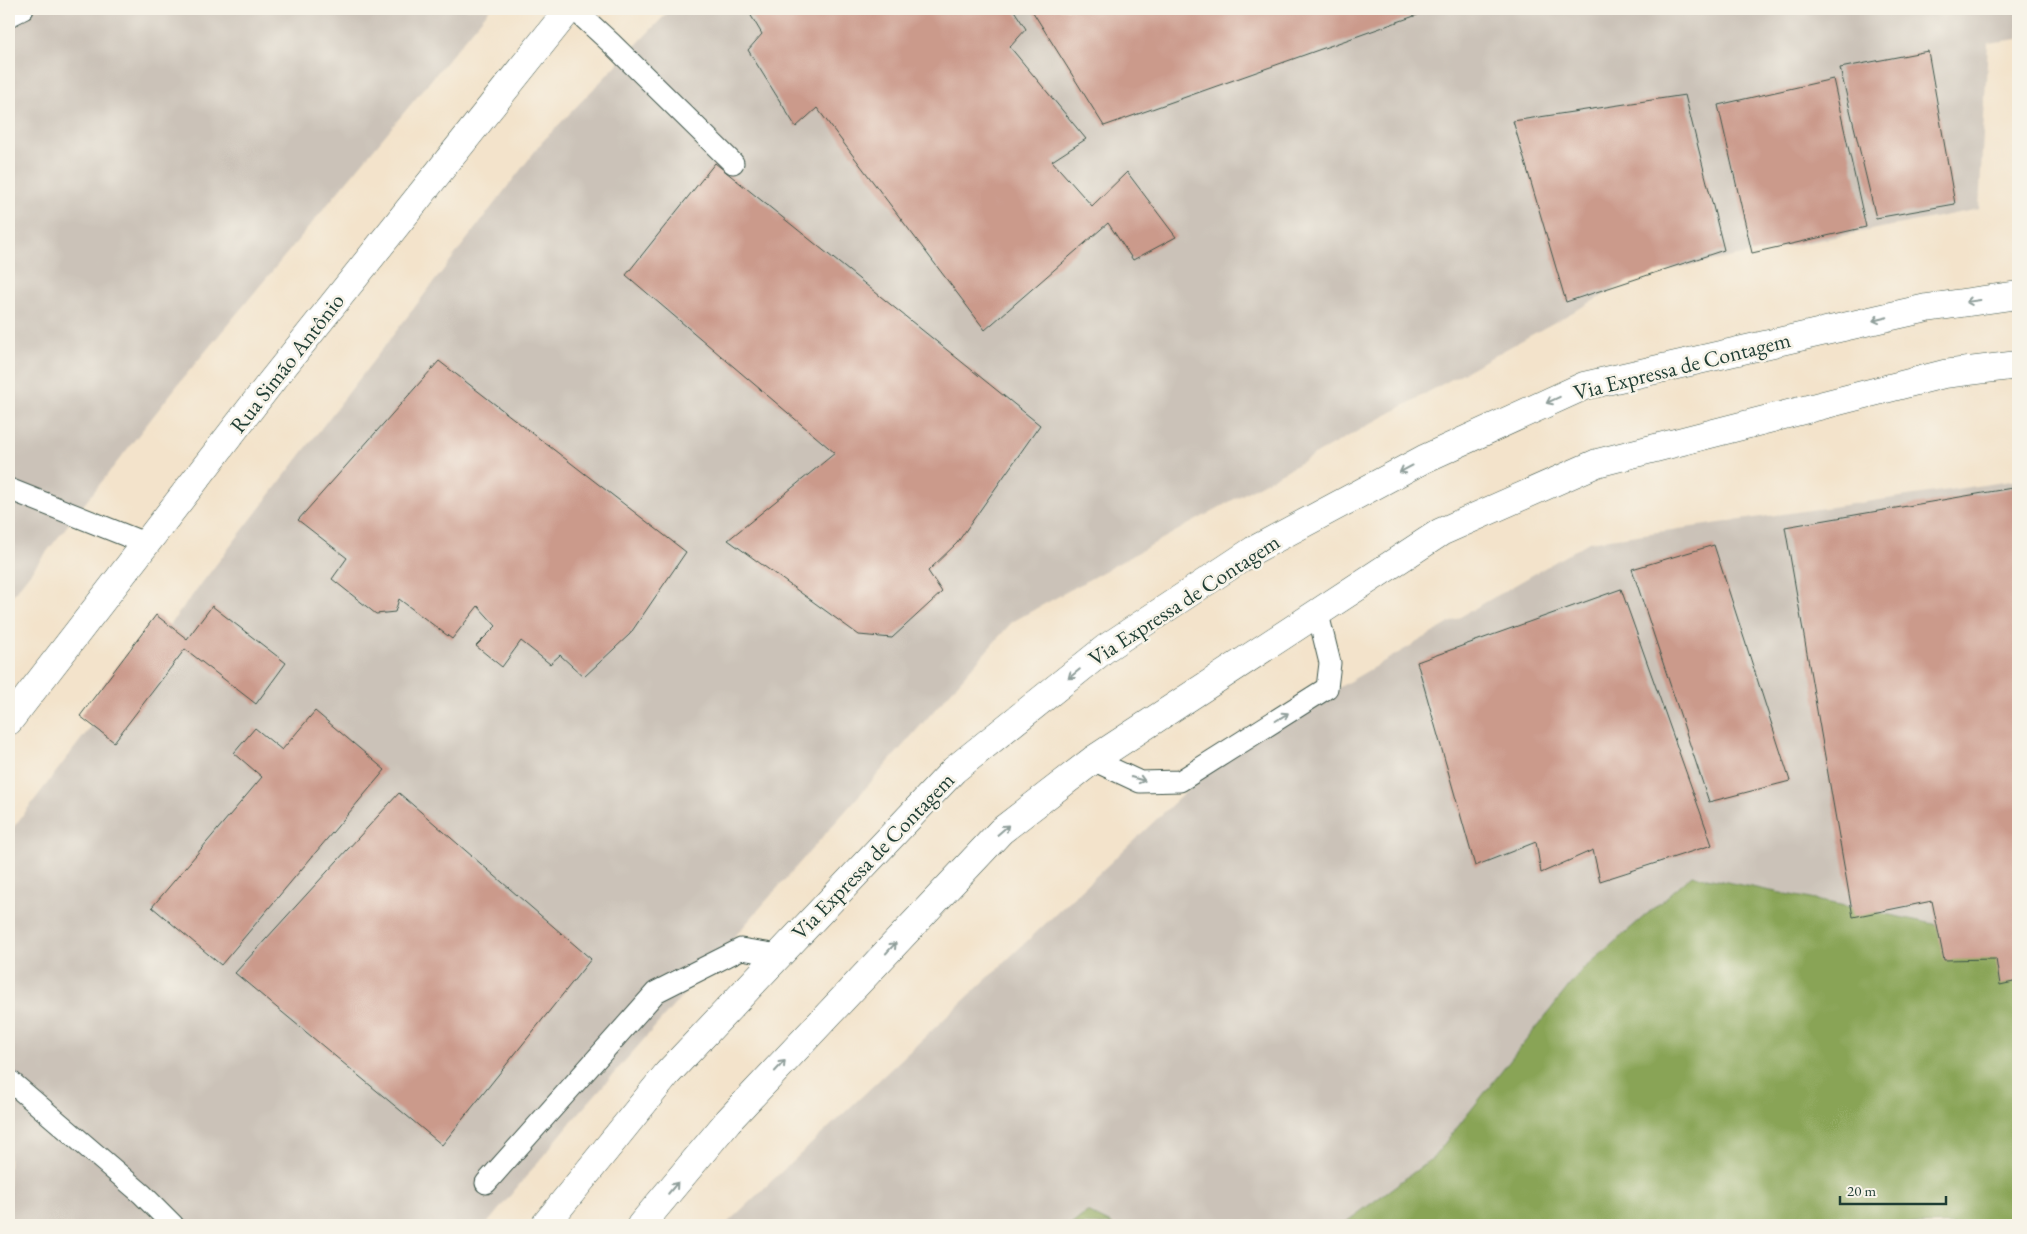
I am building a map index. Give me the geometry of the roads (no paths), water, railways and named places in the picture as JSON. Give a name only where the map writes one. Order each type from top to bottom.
[{"type":"main road","name":"Rua Simão Antônio","points":[[9,721],[271,382],[569,9]]},
{"type":"main road","name":"Via Expressa de Contagem","points":[[544,1225],[667,1074],[954,770],[1106,648],[1254,550],[1416,464],[1584,386],[1927,308],[2018,294]]},
{"type":"main road","points":[[641,1225],[728,1121],[1001,832],[1094,760],[1441,532],[1597,463],[1944,374],[2018,365]]},
{"type":"lane","points":[[9,16],[23,9]]},
{"type":"lane","points":[[574,9],[733,163]]},
{"type":"lane","points":[[9,489],[146,544]]},
{"type":"lane","points":[[1094,760],[1140,782],[1180,780],[1327,688],[1330,664],[1318,614]]},
{"type":"lane","points":[[486,1183],[656,992],[741,949],[779,955]]},
{"type":"lane","points":[[9,1080],[142,1194],[173,1225]]}]
